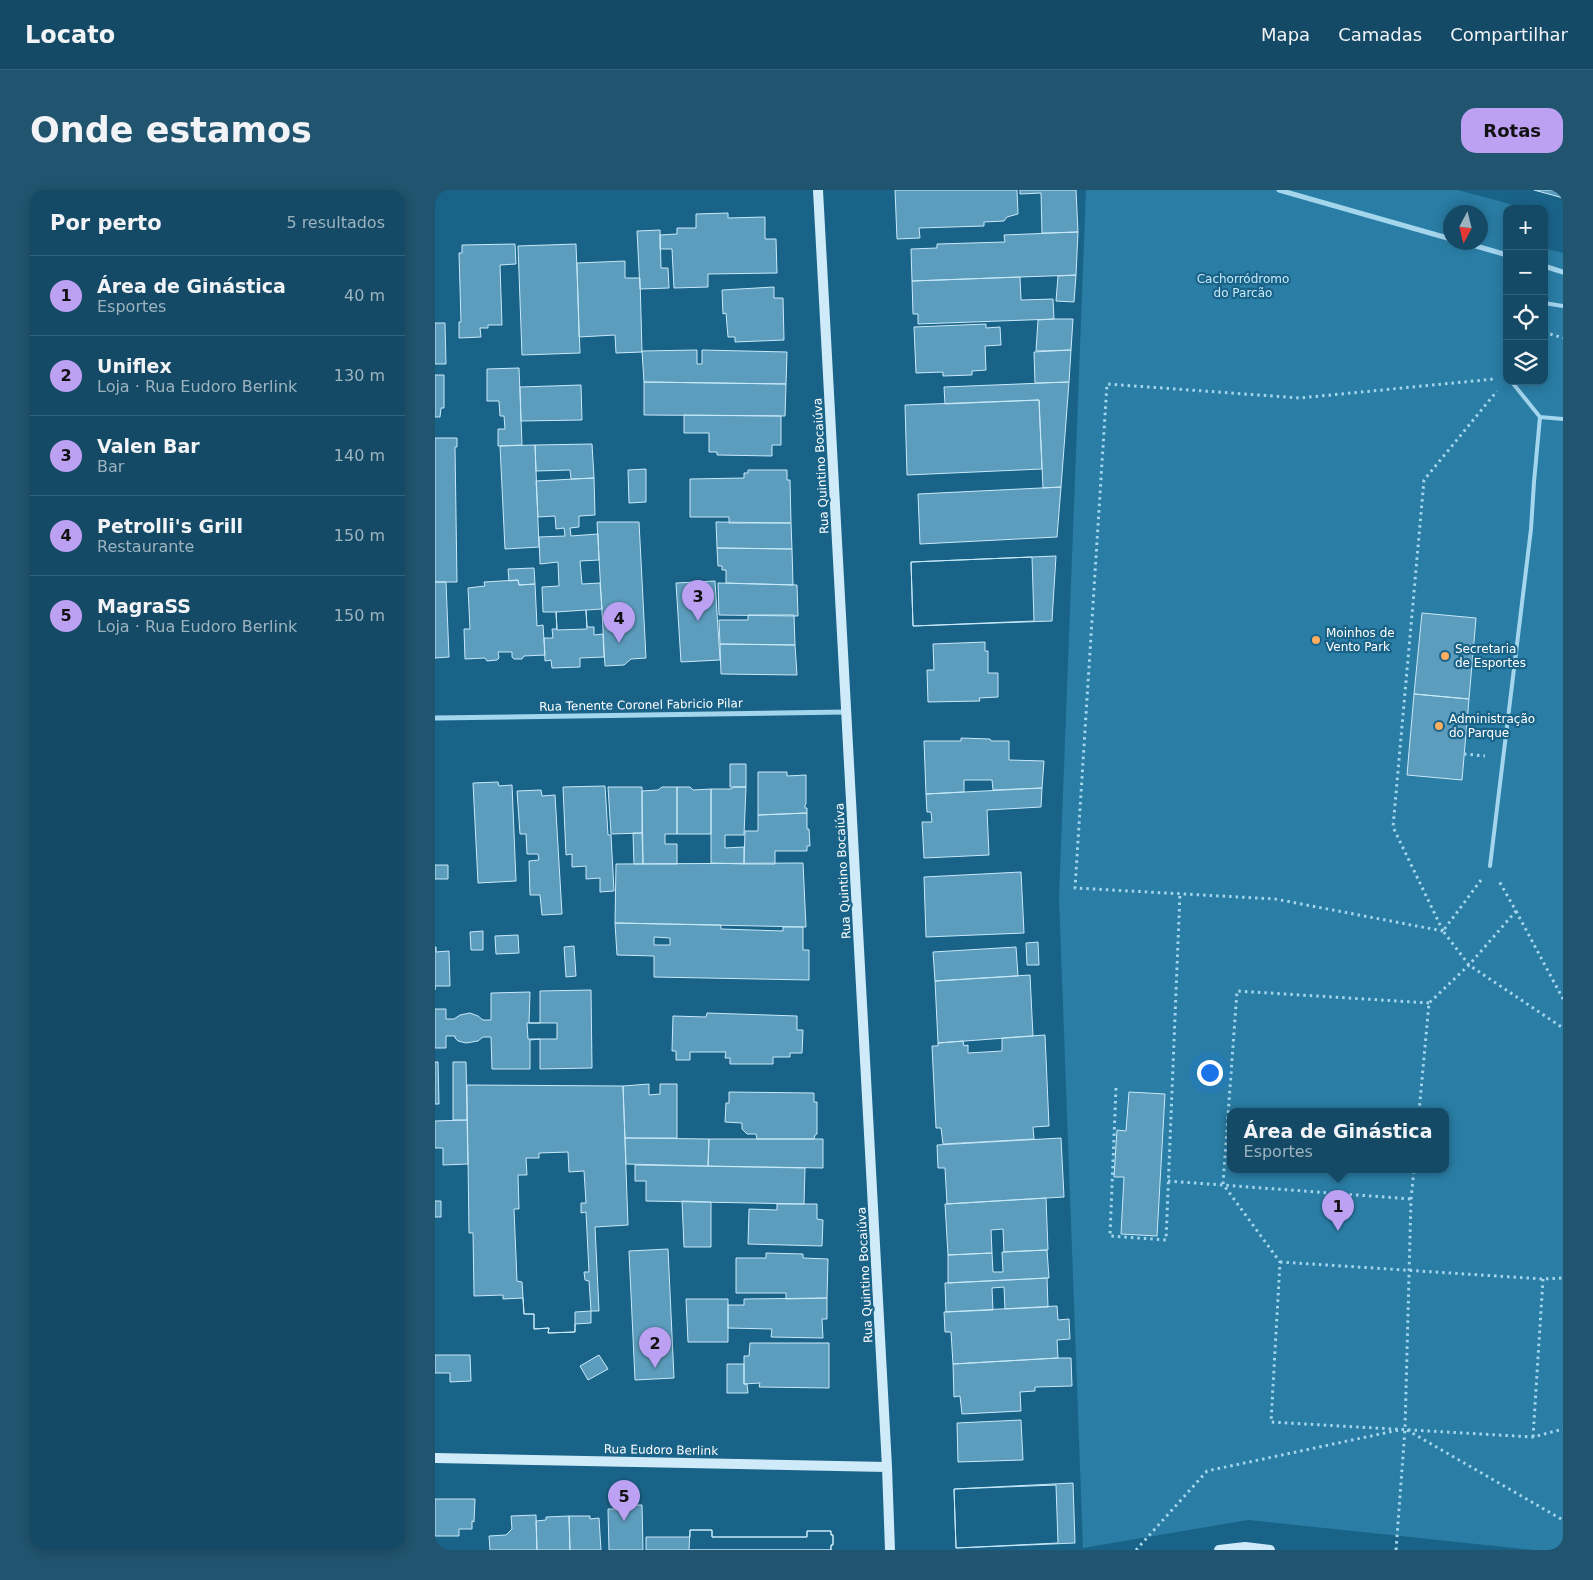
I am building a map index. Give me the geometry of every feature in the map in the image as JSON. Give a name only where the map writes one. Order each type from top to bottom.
[{"type":"street","name":"Rua Quintino Bocaiúva","points":[[818,190],[890,1550]]},
{"type":"street","points":[[1279,190],[1443,237]]},
{"type":"street","points":[[1487,250],[1503,255]]},
{"type":"street","points":[[1548,267],[1563,272]]},
{"type":"street","name":"Rua Tenente Coronel Fabricio Pilar","points":[[435,718],[847,712]]},
{"type":"street","name":"Rua Eudoro Berlink","points":[[435,1458],[887,1467]]},
{"type":"street","points":[[1219,1550],[1245,1547],[1270,1550]]},
{"type":"lane","points":[[1548,304],[1563,306]]},
{"type":"lane","points":[[1490,866],[1531,529],[1540,417],[1514,385]]},
{"type":"lane","points":[[1540,417],[1563,419]]},
{"type":"path","points":[[1548,333],[1563,338]]},
{"type":"path","points":[[1443,931],[1275,899],[1075,888],[1107,384],[1300,398],[1497,378]]},
{"type":"path","points":[[1501,386],[1424,480],[1393,827],[1443,931],[1469,964],[1563,1028]]},
{"type":"path","points":[[1443,931],[1490,866],[1563,999]]},
{"type":"path","points":[[1117,1088],[1110,1236],[1165,1240],[1180,894]]},
{"type":"path","points":[[1419,1108],[1429,1003],[1469,964],[1516,911]]},
{"type":"path","points":[[1229,1108],[1237,991],[1429,1003]]},
{"type":"path","points":[[1227,1129],[1223,1184],[1280,1262],[1271,1422],[1533,1437],[1563,1430]]},
{"type":"path","points":[[1396,1550],[1405,1429],[1411,1199],[1414,1173]]},
{"type":"path","points":[[1169,1181],[1411,1199]]},
{"type":"path","points":[[1280,1262],[1543,1280],[1563,1278]]},
{"type":"path","points":[[1533,1437],[1543,1280]]},
{"type":"path","points":[[1136,1550],[1207,1471],[1405,1429],[1563,1520]]},
{"type":"green space","name":"Moinhos de Vento Park","points":[[1086,190],[1458,190],[1513,205],[1503,205],[1503,385],[1548,385],[1548,249],[1563,253],[1563,1550],[1534,1550],[1248,1520],[1083,1548],[1059,898]]},
{"type":"building","points":[[895,190],[1017,190],[1018,214],[1007,217],[1004,221],[984,222],[984,226],[919,228],[920,238],[897,239]]},
{"type":"building","points":[[1020,190],[1076,190],[1078,232],[1042,233],[1041,193],[1020,194]]},
{"type":"building","points":[[1534,190],[1563,190],[1563,198]]},
{"type":"building","points":[[728,213],[728,218],[765,217],[765,239],[776,239],[777,273],[708,274],[708,287],[674,288],[672,249],[660,249],[660,235],[677,234],[677,228],[696,228],[696,214]]},
{"type":"building","points":[[660,230],[661,268],[668,268],[669,288],[640,289],[637,231]]},
{"type":"building","points":[[1078,232],[1076,275],[912,281],[911,249],[937,248],[937,244],[1005,242],[1004,235]]},
{"type":"building","points":[[515,244],[516,264],[500,265],[502,325],[488,325],[488,328],[480,328],[481,337],[459,338],[459,322],[461,322],[459,253],[462,253],[462,245]]},
{"type":"building","points":[[576,244],[580,353],[522,355],[518,246]]},
{"type":"building","points":[[625,261],[625,278],[640,278],[642,352],[616,353],[615,335],[579,337],[577,263]]},
{"type":"building","points":[[1076,275],[1074,302],[1056,301],[1058,276]]},
{"type":"building","points":[[1020,277],[1021,300],[1053,299],[1054,319],[918,324],[918,314],[913,314],[912,281]]},
{"type":"building","points":[[774,287],[774,298],[783,298],[784,340],[735,342],[735,337],[728,337],[726,313],[723,314],[722,290]]},
{"type":"building","points":[[1073,319],[1071,350],[1036,351],[1038,320]]},
{"type":"building","points":[[435,323],[445,323],[446,364],[435,364]]},
{"type":"building","points":[[986,324],[986,328],[1000,327],[1001,345],[985,346],[986,370],[972,371],[972,375],[943,376],[943,372],[916,373],[914,327]]},
{"type":"building","points":[[697,350],[697,364],[702,364],[702,350],[787,352],[786,384],[644,382],[642,351]]},
{"type":"building","points":[[1071,350],[1069,382],[1035,383],[1034,352]]},
{"type":"building","points":[[519,368],[522,445],[498,446],[498,429],[505,429],[504,416],[500,416],[499,401],[487,401],[487,369]]},
{"type":"building","points":[[435,375],[444,375],[444,408],[441,408],[440,417],[435,417]]},
{"type":"building","points":[[644,382],[786,384],[785,416],[644,415]]},
{"type":"building","points":[[1069,382],[1061,487],[1043,488],[1039,400],[945,404],[944,387]]},
{"type":"building","points":[[581,385],[582,420],[521,421],[520,387]]},
{"type":"building","points":[[1039,400],[1042,469],[907,475],[905,405]]},
{"type":"building","points":[[684,415],[781,416],[781,445],[772,445],[772,456],[717,455],[717,452],[709,452],[709,433],[684,433]]},
{"type":"building","points":[[435,438],[457,438],[457,447],[455,447],[457,582],[435,582]]},
{"type":"building","points":[[592,444],[594,478],[571,479],[570,470],[536,471],[535,445]]},
{"type":"building","points":[[535,445],[539,547],[505,549],[500,446]]},
{"type":"building","points":[[646,469],[646,502],[629,503],[628,470]]},
{"type":"building","points":[[748,470],[787,470],[787,480],[790,480],[791,523],[729,523],[729,517],[690,517],[690,479],[744,478],[744,473],[748,473]]},
{"type":"building","points":[[594,478],[595,515],[579,516],[579,527],[570,528],[571,536],[598,534],[599,560],[580,561],[582,584],[600,583],[602,609],[586,610],[587,627],[594,627],[594,635],[603,634],[604,657],[580,658],[580,667],[552,668],[551,660],[545,661],[544,638],[553,638],[552,629],[557,629],[556,612],[543,612],[542,587],[559,586],[558,562],[540,564],[539,537],[565,536],[564,528],[556,529],[555,516],[538,517],[536,481]]},
{"type":"building","points":[[1061,487],[1057,537],[920,544],[918,494]]},
{"type":"building","points":[[597,522],[639,522],[646,658],[631,659],[624,665],[605,666]]},
{"type":"building","points":[[716,522],[791,523],[792,549],[717,548]]},
{"type":"building","points":[[717,548],[792,549],[793,585],[726,583],[726,570],[722,570],[722,566],[718,566]]},
{"type":"building","points":[[1056,556],[1052,621],[913,626],[911,562]]},
{"type":"building","points":[[1032,557],[1034,621],[913,626],[911,562]]},
{"type":"building","points":[[534,568],[535,584],[519,585],[518,580],[509,581],[508,569]]},
{"type":"building","points":[[518,580],[519,585],[535,584],[537,626],[543,625],[545,655],[524,656],[522,659],[514,659],[512,652],[498,652],[499,658],[497,660],[487,661],[485,658],[465,659],[464,629],[470,629],[468,588],[485,586],[484,582]]},
{"type":"building","points":[[715,581],[720,660],[681,662],[676,583]]},
{"type":"building","points":[[435,582],[446,582],[449,657],[435,658]]},
{"type":"building","points":[[718,583],[797,585],[798,616],[719,615]]},
{"type":"building","points":[[586,610],[587,629],[557,630],[556,612]]},
{"type":"building","name":"Secretaria de Esportes","points":[[1422,613],[1476,618],[1469,699],[1414,694]]},
{"type":"building","points":[[748,615],[794,615],[795,645],[720,644],[719,620],[748,620]]},
{"type":"building","points":[[985,642],[985,651],[988,651],[988,673],[998,673],[998,697],[979,698],[980,701],[928,702],[927,670],[934,670],[933,644]]},
{"type":"building","points":[[720,644],[795,645],[797,675],[721,674]]},
{"type":"building","name":"Administração do Parque","points":[[1414,694],[1469,699],[1462,780],[1407,775]]},
{"type":"building","points":[[961,738],[1009,741],[1009,760],[1044,761],[1042,788],[993,790],[992,780],[964,780],[964,792],[926,794],[924,741],[961,741]]},
{"type":"building","points":[[730,764],[746,764],[746,787],[730,787]]},
{"type":"building","points":[[758,772],[787,772],[787,776],[806,775],[805,808],[807,808],[807,813],[758,815]]},
{"type":"building","points":[[498,782],[499,786],[512,785],[516,881],[478,883],[473,783]]},
{"type":"building","points":[[605,786],[608,835],[611,835],[614,891],[600,892],[600,878],[586,879],[586,866],[572,867],[572,854],[566,855],[563,787]]},
{"type":"building","points":[[608,787],[642,787],[642,833],[611,834]]},
{"type":"building","points":[[662,787],[677,787],[677,834],[665,834],[665,844],[677,844],[677,864],[643,864],[642,791],[658,790]]},
{"type":"building","points":[[677,787],[690,787],[693,790],[711,789],[711,834],[677,834]]},
{"type":"building","points":[[734,787],[746,787],[744,835],[725,835],[725,848],[744,847],[744,864],[711,863],[711,789],[731,789]]},
{"type":"building","points":[[1042,788],[1041,807],[987,810],[989,855],[924,858],[922,822],[932,822],[931,812],[927,812],[926,794]]},
{"type":"building","points":[[541,790],[542,796],[555,795],[562,914],[542,915],[540,895],[530,895],[529,861],[539,860],[538,854],[527,854],[526,834],[520,834],[517,791]]},
{"type":"building","points":[[807,813],[810,846],[807,846],[807,851],[775,851],[775,864],[744,864],[745,831],[758,831],[758,815]]},
{"type":"building","points":[[633,833],[642,833],[643,864],[634,864]]},
{"type":"building","points":[[803,863],[806,927],[615,923],[616,864]]},
{"type":"building","points":[[435,865],[448,865],[448,879],[435,879]]},
{"type":"building","points":[[1021,872],[1024,933],[926,937],[924,877]]},
{"type":"building","points":[[615,923],[721,925],[721,929],[783,931],[783,927],[803,927],[803,950],[809,950],[809,980],[654,977],[654,956],[617,955]],"holes":[[[654,937],[670,938],[670,945],[654,945]]]},
{"type":"building","points":[[483,931],[483,950],[471,950],[470,932]]},
{"type":"building","points":[[518,935],[519,953],[496,954],[495,936]]},
{"type":"building","points":[[1038,942],[1039,965],[1027,965],[1026,943]]},
{"type":"building","points":[[574,946],[576,976],[566,977],[564,947]]},
{"type":"building","points":[[435,947],[436,952],[449,951],[450,986],[435,986]]},
{"type":"building","points":[[1016,947],[1018,976],[935,981],[933,952]]},
{"type":"building","points":[[1030,975],[1033,1036],[938,1043],[935,981]]},
{"type":"building","points":[[591,990],[592,1068],[540,1069],[540,1039],[530,1040],[530,1069],[492,1069],[491,1037],[483,1037],[478,1041],[466,1043],[458,1041],[455,1036],[446,1036],[446,1048],[435,1048],[435,1009],[446,1009],[446,1019],[454,1019],[460,1015],[470,1013],[483,1020],[491,1020],[491,993],[530,992],[529,1023],[540,1023],[540,991]]},
{"type":"building","points":[[707,1013],[797,1016],[797,1030],[803,1030],[802,1053],[790,1053],[790,1057],[773,1057],[773,1064],[730,1064],[730,1058],[725,1058],[726,1052],[690,1052],[690,1060],[676,1060],[676,1051],[672,1051],[673,1016],[706,1017]]},
{"type":"building","points":[[527,1023],[557,1023],[557,1039],[528,1039]]},
{"type":"building","points":[[1045,1035],[1049,1126],[1033,1127],[1034,1139],[943,1144],[941,1128],[936,1128],[932,1046],[938,1046],[938,1043],[963,1041],[964,1046],[968,1045],[968,1053],[1002,1051],[1002,1038]]},
{"type":"building","points":[[435,1062],[438,1062],[439,1104],[435,1104]]},
{"type":"building","points":[[453,1062],[466,1062],[467,1120],[453,1120]]},
{"type":"building","points":[[649,1084],[649,1095],[660,1094],[660,1084],[677,1084],[677,1138],[625,1138],[623,1086]]},
{"type":"building","points":[[467,1085],[623,1086],[628,1225],[595,1227],[599,1311],[591,1311],[591,1323],[575,1324],[575,1332],[548,1333],[549,1328],[534,1329],[534,1314],[524,1314],[523,1298],[503,1299],[503,1295],[474,1296],[473,1233],[469,1233]]},
{"type":"building","points":[[729,1092],[814,1093],[814,1102],[817,1102],[817,1134],[814,1139],[757,1139],[756,1134],[747,1134],[742,1129],[742,1123],[725,1122],[726,1103],[729,1103]]},
{"type":"building","points":[[1129,1092],[1165,1094],[1157,1236],[1121,1234],[1124,1177],[1114,1177],[1117,1130],[1126,1131]]},
{"type":"building","points":[[467,1120],[468,1164],[443,1165],[443,1148],[435,1148],[435,1121]]},
{"type":"building","points":[[625,1138],[709,1139],[708,1166],[626,1164]]},
{"type":"building","points":[[1061,1138],[1064,1197],[947,1204],[945,1168],[938,1168],[937,1145]]},
{"type":"building","points":[[709,1139],[823,1139],[823,1168],[708,1166]]},
{"type":"building","points":[[568,1152],[569,1172],[584,1171],[586,1203],[581,1203],[581,1213],[586,1212],[589,1272],[584,1272],[585,1280],[589,1281],[591,1311],[575,1312],[575,1332],[548,1333],[549,1328],[534,1329],[534,1314],[524,1314],[522,1282],[517,1281],[514,1209],[519,1209],[518,1175],[527,1175],[526,1158],[539,1158],[539,1153]]},
{"type":"building","points":[[635,1165],[805,1168],[804,1204],[646,1201],[646,1181],[635,1181]]},
{"type":"building","points":[[1046,1198],[1048,1250],[1004,1252],[1003,1229],[991,1230],[992,1253],[948,1255],[945,1204]]},
{"type":"building","points":[[435,1201],[441,1201],[441,1217],[435,1217]]},
{"type":"building","points":[[682,1201],[711,1202],[711,1247],[684,1247]]},
{"type":"building","points":[[777,1204],[817,1204],[817,1219],[823,1220],[822,1246],[748,1244],[749,1209],[777,1210]]},
{"type":"building","points":[[668,1249],[674,1378],[635,1380],[629,1251]]},
{"type":"building","points":[[1047,1250],[1049,1278],[948,1283],[948,1255],[992,1253],[993,1272],[1003,1272],[1002,1252]]},
{"type":"building","points":[[766,1253],[803,1254],[803,1258],[828,1259],[827,1298],[786,1299],[786,1293],[736,1293],[736,1258],[766,1258]]},
{"type":"building","points":[[1047,1278],[1048,1307],[1005,1309],[1004,1287],[992,1288],[993,1310],[946,1312],[945,1283]]},
{"type":"building","points":[[827,1298],[827,1319],[822,1319],[823,1338],[771,1337],[772,1329],[728,1328],[728,1305],[744,1305],[744,1299]]},
{"type":"building","points":[[686,1299],[728,1299],[728,1342],[688,1342]]},
{"type":"building","points":[[1057,1306],[1058,1320],[1069,1319],[1070,1339],[1057,1340],[1058,1358],[953,1364],[951,1332],[945,1332],[944,1312]]},
{"type":"building","points":[[750,1343],[829,1343],[829,1388],[759,1387],[760,1383],[744,1384],[744,1356],[749,1356]]},
{"type":"building","points":[[435,1355],[470,1355],[471,1381],[450,1382],[450,1373],[435,1373]]},
{"type":"building","points":[[599,1355],[608,1369],[588,1380],[580,1366]]},
{"type":"building","points":[[1071,1358],[1072,1386],[1035,1387],[1035,1391],[1020,1392],[1021,1411],[962,1414],[960,1396],[954,1397],[953,1364]]},
{"type":"building","points":[[727,1364],[744,1364],[744,1384],[747,1384],[748,1393],[727,1393]]},
{"type":"building","points":[[1021,1420],[1023,1460],[958,1462],[957,1423]]},
{"type":"building","points":[[1073,1483],[1075,1543],[956,1548],[954,1489]]},
{"type":"building","points":[[1056,1485],[1058,1543],[956,1548],[954,1489]]},
{"type":"building","points":[[435,1499],[475,1499],[472,1529],[459,1529],[459,1536],[435,1536]]},
{"type":"building","points":[[624,1505],[642,1505],[643,1550],[609,1550],[608,1509],[623,1509]]},
{"type":"building","points":[[536,1515],[537,1550],[490,1550],[489,1536],[506,1535],[512,1529],[511,1516]]},
{"type":"building","points":[[569,1516],[570,1550],[537,1550],[536,1521],[546,1520],[546,1517]]},
{"type":"building","points":[[569,1516],[590,1516],[590,1519],[599,1518],[601,1550],[570,1550]]},
{"type":"building","points":[[690,1530],[712,1530],[712,1537],[807,1537],[807,1531],[831,1531],[833,1545],[831,1545],[831,1550],[689,1550]]},
{"type":"building","points":[[690,1530],[712,1530],[712,1537],[807,1537],[807,1531],[831,1531],[833,1545],[831,1545],[831,1550],[646,1550],[646,1537],[690,1537]]},
{"type":"place","name":"Valen Bar","points":[[698,621]]},
{"type":"place","name":"Moinhos de Vento Park","points":[[1316,640]]},
{"type":"place","name":"Petrolli's Grill","points":[[619,643]]},
{"type":"place","name":"Secretaria de Esportes","points":[[1445,656]]},
{"type":"place","name":"Administração do Parque","points":[[1439,726]]},
{"type":"place","name":"Área de Ginástica","points":[[1338,1231]]},
{"type":"place","name":"Uniflex","points":[[655,1368]]},
{"type":"place","name":"MagraSS","points":[[624,1521]]},
{"type":"park label","name":"Cachorródromo do Parcão","points":[[1243,286]]}]
